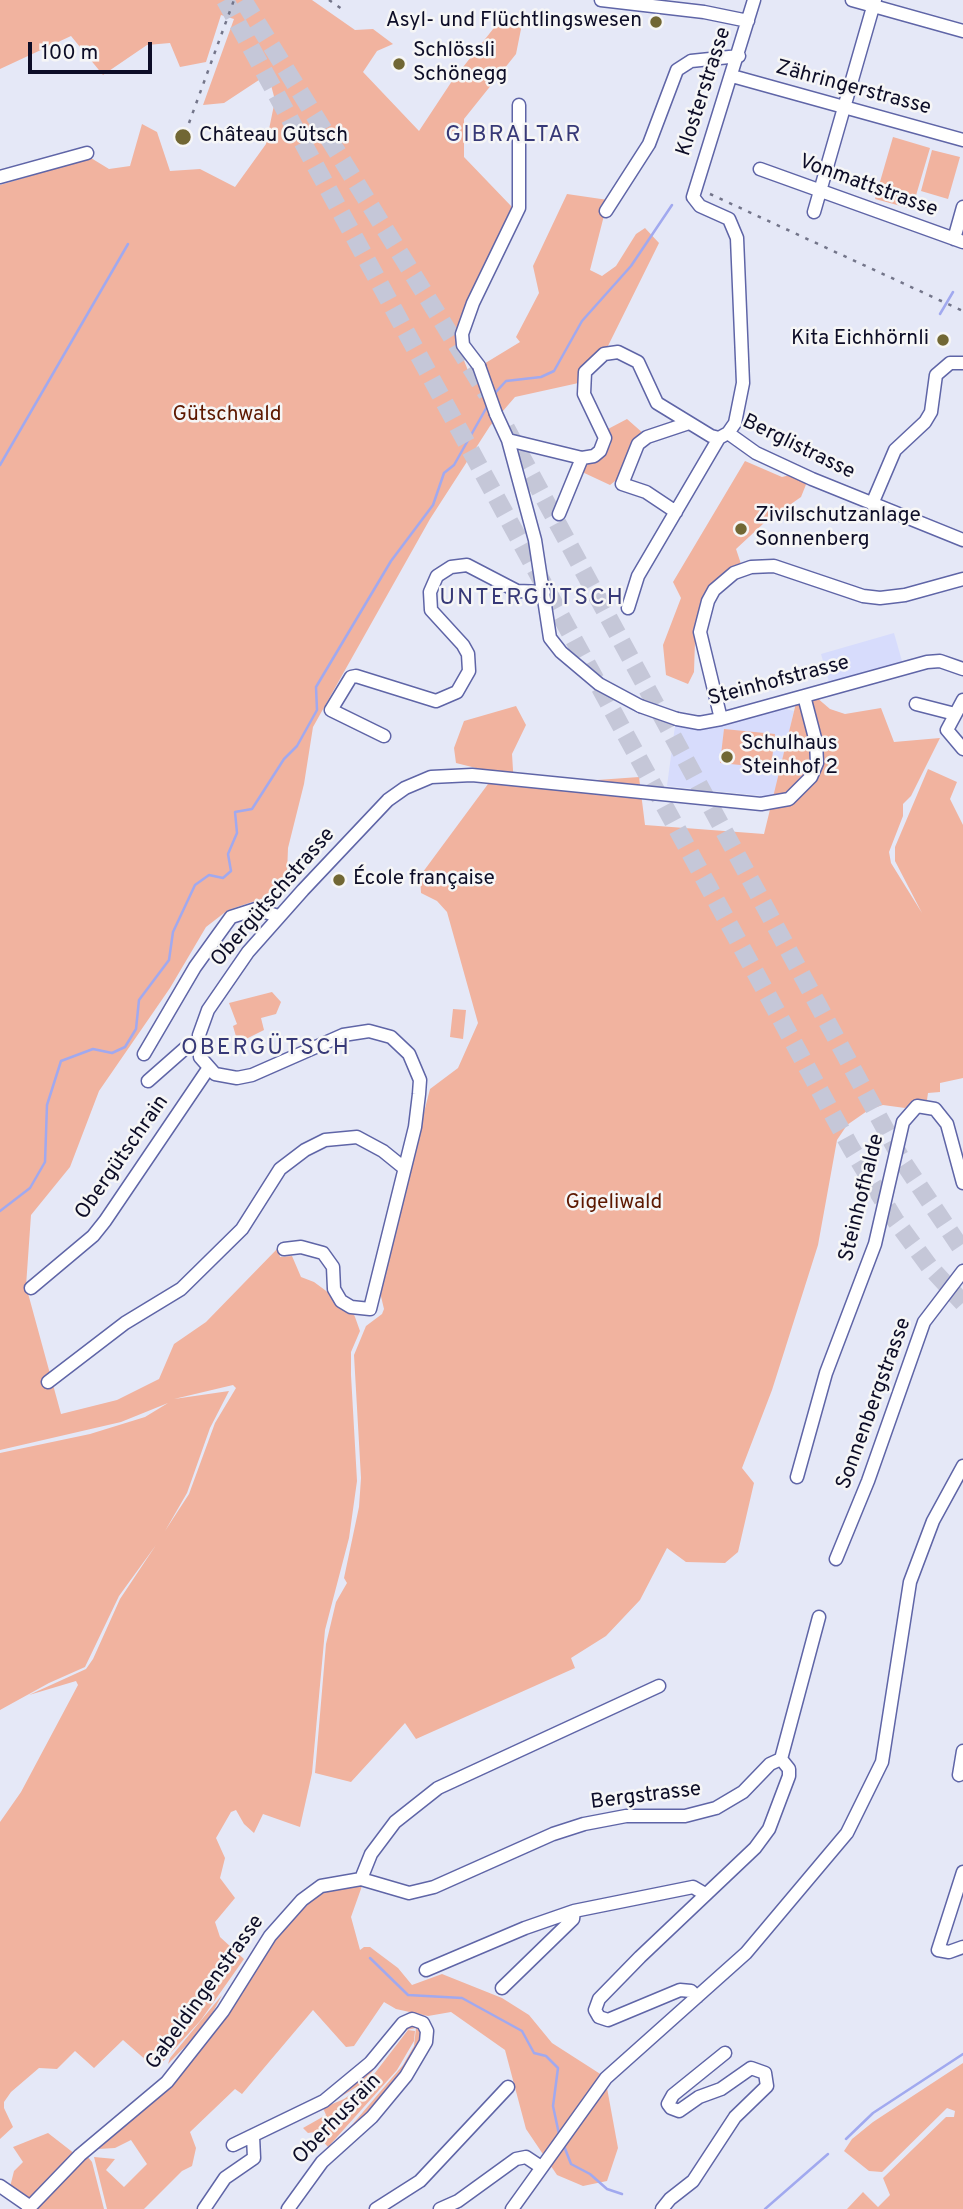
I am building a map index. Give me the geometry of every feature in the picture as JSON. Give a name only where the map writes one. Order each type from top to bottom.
[{"type":"street","points":[[601,0],[704,12],[748,21]]},
{"type":"street","name":"Klosterstrasse","points":[[724,435],[735,424],[743,383],[737,238],[729,219],[700,206],[693,197],[754,0]]},
{"type":"street","points":[[852,0],[874,3],[963,30]]},
{"type":"street","points":[[814,212],[874,3]]},
{"type":"street","points":[[606,211],[649,144],[677,70],[691,61],[738,56]]},
{"type":"street","name":"Zähringerstrasse","points":[[732,76],[963,140]]},
{"type":"street","points":[[519,105],[519,208],[473,303],[462,334],[463,345],[477,364],[508,440],[582,458],[559,514]]},
{"type":"street","points":[[0,177],[87,153]]},
{"type":"street","name":"Vonmattstrasse","points":[[760,169],[958,240]]},
{"type":"street","points":[[958,240],[963,207]]},
{"type":"street","name":"Berglistrasse","points":[[582,458],[594,456],[604,445],[604,431],[588,405],[583,382],[593,362],[604,354],[618,352],[632,357],[643,372],[652,397],[689,423],[724,435],[756,453],[872,504],[963,540]]},
{"type":"street","points":[[872,504],[895,450],[925,422],[931,412],[936,375],[950,363],[963,363]]},
{"type":"street","points":[[676,512],[646,492],[622,484],[638,444],[689,423]]},
{"type":"street","points":[[628,608],[638,576],[724,435]]},
{"type":"street","name":"Steinhofstrasse","points":[[508,440],[535,540],[548,632],[557,649],[608,690],[640,706],[677,719],[699,723],[927,662],[940,661],[963,669]]},
{"type":"street","points":[[384,736],[331,710],[351,677],[356,676],[436,701],[457,692],[469,671],[468,654],[431,610],[430,592],[433,583],[443,571],[467,565],[517,591],[544,592]]},
{"type":"street","points":[[721,719],[700,632],[704,612],[714,590],[742,569],[765,565],[862,595],[891,597],[963,579]]},
{"type":"street","name":"Obergütschstrasse","points":[[198,1041],[204,1017],[225,983],[278,916],[388,800],[413,783],[455,774],[761,804],[789,799],[811,777],[817,763],[816,742],[804,696]]},
{"type":"street","points":[[963,700],[947,730],[963,749]]},
{"type":"street","points":[[916,704],[956,714]]},
{"type":"street","points":[[145,1054],[195,967],[231,917],[256,909],[271,911],[278,916]]},
{"type":"street","points":[[148,1081],[190,1044],[198,1041],[200,1057],[208,1069],[221,1077],[237,1078],[252,1075],[355,1031],[369,1031],[391,1037],[409,1054],[420,1080],[415,1127],[370,1309],[351,1307],[341,1301],[334,1289],[333,1267],[323,1254],[301,1247],[284,1250]]},
{"type":"street","name":"Obergütschrain","points":[[31,1288],[93,1236],[208,1069]]},
{"type":"street","name":"Steinhofhalde","points":[[796,1477],[826,1373],[875,1244],[903,1122],[916,1107],[934,1109],[947,1124],[963,1183]]},
{"type":"street","points":[[48,1382],[121,1325],[181,1289],[242,1229],[270,1182],[290,1160],[305,1150],[325,1140],[356,1137],[383,1151],[404,1168]]},
{"type":"street","name":"Sonnenbergstrasse","points":[[836,1559],[868,1481],[924,1322],[963,1271]]},
{"type":"street","points":[[512,2209],[601,2084],[637,2047],[697,1997],[773,1924],[841,1841],[863,1806],[882,1762],[911,1581],[933,1521],[963,1466]]},
{"type":"street","points":[[697,1997],[691,1991],[680,1990],[608,2020],[599,2017],[595,2010],[604,1994],[755,1848],[769,1829],[789,1776],[787,1764],[781,1759],[819,1617]]},
{"type":"street","points":[[360,1879],[371,1854],[395,1822],[439,1788],[659,1686]]},
{"type":"street","points":[[959,1774],[963,1751]]},
{"type":"street","name":"Bergstrasse","points":[[360,1879],[398,1892],[419,1891],[553,1833],[584,1824],[626,1816],[701,1813],[734,1798],[770,1764],[781,1759]]},
{"type":"street","points":[[963,1872],[938,1950],[949,1952],[963,1947]]},
{"type":"street","name":"Gabeldingenstrasse","points":[[29,2207],[80,2155],[167,2082],[216,2021],[270,1936],[302,1900],[326,1884],[360,1879]]},
{"type":"street","points":[[426,1970],[525,1928],[574,1911],[692,1887],[705,1894]]},
{"type":"street","points":[[502,1988],[573,1919],[574,1911]]},
{"type":"street","name":"Oberhusrain","points":[[233,2145],[303,2113],[338,2091],[370,2063],[406,2021],[415,2019],[425,2026],[426,2042],[406,2076],[372,2116],[322,2162],[288,2209]]},
{"type":"street","points":[[662,2209],[670,2199],[693,2182],[734,2117],[767,2086],[765,2073],[751,2068],[721,2090],[699,2097],[679,2111],[671,2108],[668,2104],[673,2095],[725,2053]]},
{"type":"street","points":[[376,2209],[399,2197],[428,2174],[508,2087]]},
{"type":"street","points":[[204,2209],[225,2178],[254,2158],[253,2136]]},
{"type":"street","points":[[440,2209],[458,2201],[516,2159],[526,2157],[541,2167]]},
{"type":"street","points":[[0,2186],[29,2207]]},
{"type":"shaded area","points":[[894,633],[902,661],[829,682],[821,654]]},
{"type":"shaded area","name":"Schulhaus Steinhof 2","points":[[782,708],[794,711],[774,797],[667,786],[675,726],[705,729]]},
{"type":"green space","name":"Gütschwald","points":[[0,0],[312,0],[355,30],[373,29],[393,44],[377,51],[363,72],[419,131],[452,81],[497,24],[524,14],[516,54],[464,119],[464,157],[512,207],[493,264],[455,338],[469,373],[520,342],[516,337],[539,293],[533,266],[567,194],[608,200],[590,270],[602,276],[616,266],[636,234],[645,228],[659,243],[604,354],[583,382],[515,397],[490,426],[430,519],[313,727],[304,784],[288,848],[287,874],[264,898],[228,910],[206,927],[170,988],[99,1091],[70,1167],[31,1215],[26,1286],[61,1414],[117,1400],[159,1379],[174,1344],[206,1322],[278,1248],[280,1257],[292,1256],[301,1277],[314,1282],[352,1310],[360,1331],[351,1352],[357,1481],[349,1538],[325,1630],[312,1773],[300,1827],[263,1814],[254,1833],[244,1824],[236,1810],[231,1812],[216,1838],[225,1858],[220,1878],[235,1898],[215,1922],[220,1937],[244,1959],[201,2020],[156,2069],[123,2040],[94,2068],[75,2051],[57,2069],[39,2068],[11,2092],[4,2102],[4,2108],[13,2127],[0,2139],[0,1822],[21,1792],[78,1685],[76,1681],[29,1695],[86,1669],[120,1599],[156,1545],[119,1596],[85,1667],[49,1683],[0,1710],[0,1453],[90,1434],[145,1417],[168,1403],[121,1422],[0,1450],[0,185],[91,158],[109,169],[130,166],[142,124],[157,132],[170,171],[200,169],[235,187],[266,144],[275,100],[268,74],[224,103],[203,105],[234,19],[221,15],[206,62],[180,67],[170,43],[147,45],[103,75],[71,36],[0,69]],"holes":[[[233,1385],[236,1388],[215,1423],[189,1494],[165,1531],[187,1493],[210,1428],[229,1391],[174,1399]]]},
{"type":"green space","points":[[893,137],[930,148],[912,209],[875,199]]},
{"type":"green space","points":[[932,150],[960,157],[948,199],[921,191]]},
{"type":"green space","points":[[627,419],[644,434],[636,437],[619,478],[610,485],[580,471],[584,462],[594,462],[603,457],[611,444],[608,429]]},
{"type":"green space","points":[[745,461],[782,477],[790,475],[807,482],[801,497],[764,523],[736,549],[741,564],[701,611],[695,641],[694,672],[688,684],[666,675],[663,645],[681,598],[673,582]]},
{"type":"green space","name":"Gigeliwald","points":[[816,697],[830,709],[845,714],[881,708],[894,742],[940,738],[911,796],[903,804],[903,816],[889,852],[891,863],[922,913],[895,861],[895,847],[928,769],[957,782],[950,799],[963,825],[963,1078],[940,1083],[940,1092],[928,1093],[927,1100],[916,1099],[905,1108],[883,1105],[870,1109],[847,1125],[837,1140],[818,1245],[772,1390],[742,1468],[754,1483],[738,1552],[725,1563],[686,1562],[667,1548],[640,1600],[606,1636],[571,1658],[575,1668],[416,1739],[405,1723],[351,1782],[315,1773],[326,1644],[336,1602],[347,1583],[344,1578],[359,1507],[361,1478],[354,1355],[366,1326],[382,1314],[384,1309],[379,1288],[430,1089],[458,1068],[478,1023],[447,912],[437,901],[421,893],[420,876],[488,784],[488,771],[456,763],[454,748],[464,721],[516,706],[526,725],[512,754],[514,786],[639,777],[645,825],[764,834],[797,699]]},
{"type":"green space","points":[[724,729],[775,734],[771,768],[720,763]]},
{"type":"green space","points":[[272,992],[281,1002],[276,1014],[261,1018],[264,1030],[246,1039],[237,1040],[233,1026],[237,1024],[229,1003]]},
{"type":"green space","points":[[453,1009],[466,1010],[463,1039],[450,1037]]},
{"type":"green space","points":[[354,1884],[362,1886],[351,1917],[360,1950],[370,1947],[398,1968],[412,1985],[442,1974],[502,1998],[529,2015],[552,2043],[605,2077],[618,2148],[607,2181],[583,2186],[557,2175],[526,2129],[505,2050],[451,2012],[428,2016],[396,2009],[384,2002],[354,2046],[346,2047],[313,2010],[242,2094],[235,2089],[190,2132],[196,2148],[192,2166],[182,2171],[144,2209],[107,2209],[94,2157],[115,2159],[106,2170],[124,2187],[147,2164],[131,2140],[115,2148],[98,2149],[170,2085],[268,1944],[301,1908],[323,1890]]},
{"type":"green space","points":[[222,1995],[206,2025],[168,2064],[170,2058]]},
{"type":"green space","points":[[414,2025],[422,2032],[411,2061],[375,2107],[340,2139],[403,2065],[414,2046],[416,2028],[406,2030],[363,2083],[329,2104],[407,2027]]},
{"type":"green space","points":[[408,2030],[415,2031],[414,2041],[397,2070],[328,2147],[315,2132],[308,2133],[303,2128],[326,2115],[323,2108],[344,2099],[368,2082]]},
{"type":"green space","points":[[963,2063],[963,2209],[847,2209],[863,2192],[878,2207],[890,2195],[883,2178],[946,2117],[954,2117],[955,2111],[947,2108],[882,2172],[869,2171],[844,2151],[852,2139],[873,2122]]},
{"type":"green space","points":[[48,2133],[75,2154],[30,2200],[10,2187],[14,2171],[23,2162],[13,2147]]},
{"type":"green space","points":[[88,2157],[92,2162],[104,2209],[33,2209]]},
{"type":"waterway","points":[[495,393],[506,381],[541,377],[554,371],[582,321],[631,266],[672,205]]},
{"type":"waterway","points":[[0,465],[128,244]]},
{"type":"waterway","points":[[940,314],[953,292]]},
{"type":"waterway","points":[[0,1211],[30,1188],[45,1162],[47,1105],[61,1061],[93,1049],[112,1053],[125,1047],[136,1029],[139,1000],[169,960],[173,932],[195,885],[209,875],[223,878],[231,871],[228,854],[237,833],[235,812],[252,809],[284,759],[297,746],[317,710],[316,687],[391,561],[433,505],[444,473],[454,465],[488,405]]},
{"type":"waterway","points":[[370,1958],[408,1995],[462,1998],[522,2031],[534,2053],[546,2056],[558,2068],[553,2106],[559,2134]]},
{"type":"waterway","points":[[846,2139],[873,2113],[963,2054]]},
{"type":"waterway","points":[[564,2146],[571,2164],[590,2174],[607,2189],[622,2194]]},
{"type":"waterway","points":[[765,2209],[828,2154]]},
{"type":"tunnel","points":[[225,0],[851,1148],[895,1220],[929,1266],[963,1303]]},
{"type":"tunnel","points":[[243,0],[487,394]]},
{"type":"tunnel","points":[[506,428],[903,1162],[963,1251]]},
{"type":"railway","points":[[189,123],[234,0]]},
{"type":"railway","points":[[329,0],[346,12]]},
{"type":"railway","points":[[710,194],[963,311]]},
{"type":"place","name":"Asyl- und Flüchtlingswesen","points":[[656,22]]},
{"type":"place","name":"Schlössli Schönegg","points":[[399,64]]},
{"type":"place","name":"Château Gütsch","points":[[183,137]]},
{"type":"place","name":"Kita Eichhörnli","points":[[943,340]]},
{"type":"place","name":"Zivilschutzanlage Sonnenberg","points":[[741,529]]},
{"type":"place","name":"Schulhaus Steinhof 2","points":[[727,757]]},
{"type":"place","name":"École française","points":[[339,880]]},
{"type":"district","name":"GIBRALTAR","points":[[514,136]]},
{"type":"district","name":"UNTERGÜTSCH","points":[[532,599]]},
{"type":"district","name":"OBERGÜTSCH","points":[[266,1049]]}]
